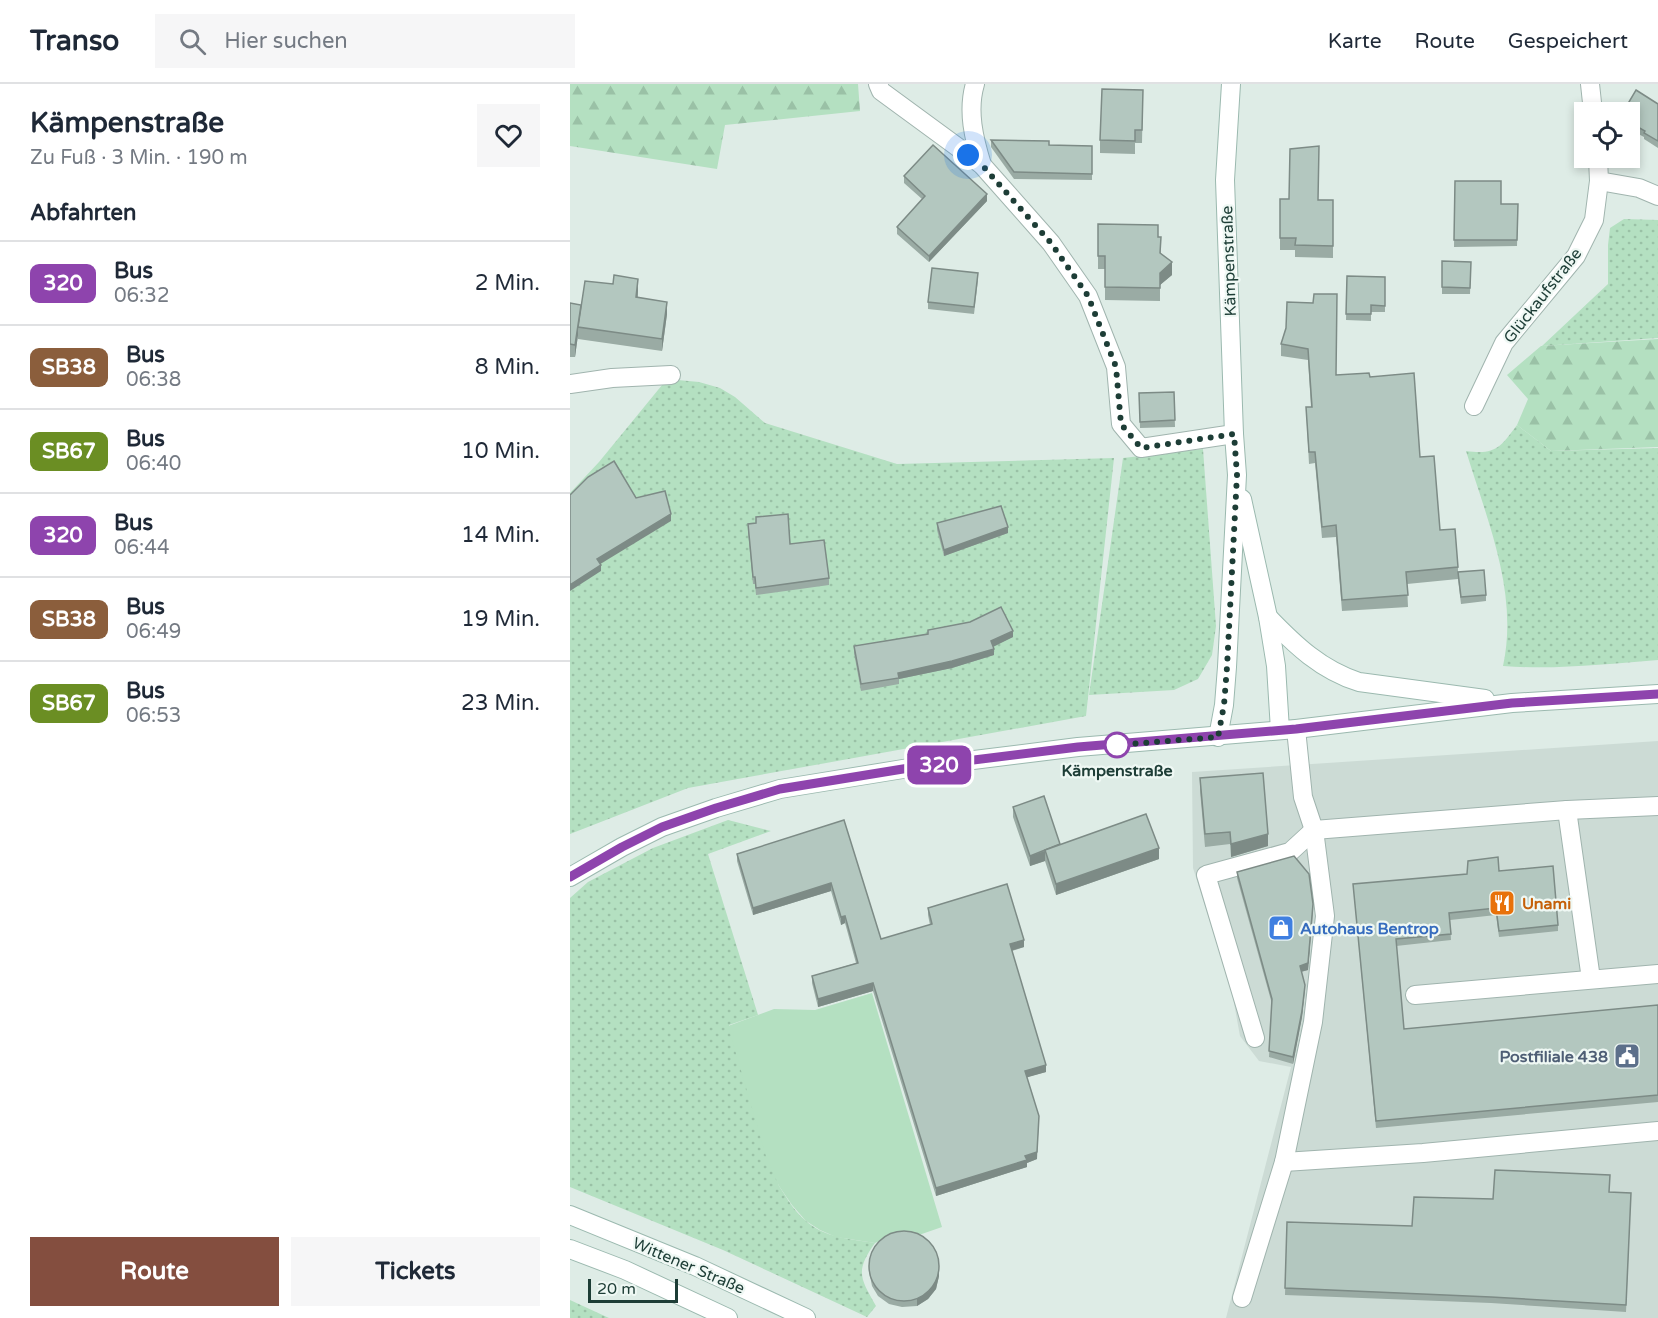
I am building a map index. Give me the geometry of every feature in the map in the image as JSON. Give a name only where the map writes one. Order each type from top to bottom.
[{"type":"main road","points":[[878,84],[882,91],[982,165],[1051,243],[1088,296],[1116,367],[1121,424],[1141,448],[1234,434]]},
{"type":"main road","points":[[975,84],[972,95],[973,135],[982,165]]},
{"type":"main road","name":"Kämpenstraße","points":[[1218,737],[1224,705],[1227,667],[1237,475],[1225,180],[1231,84]]},
{"type":"main road","points":[[1590,84],[1592,102]]},
{"type":"main road","name":"Glückaufstraße","points":[[1474,406],[1504,343],[1576,256],[1594,220],[1598,168]]},
{"type":"main road","points":[[1599,182],[1639,188],[1658,196]]},
{"type":"main road","points":[[570,384],[612,378],[671,375]]},
{"type":"main road","name":"Kämpenstraße","points":[[1237,475],[1268,617],[1288,730],[1303,797],[1314,830],[1325,916],[1313,1022],[1284,1162],[1242,1298]]},
{"type":"main road","points":[[1268,617],[1312,659],[1343,677],[1359,682],[1512,703]]},
{"type":"main road","points":[[570,877],[612,852],[662,827],[780,789],[909,768],[1078,747],[1288,730],[1512,703],[1658,694]]},
{"type":"main road","points":[[1255,1038],[1206,875],[1290,852],[1314,830],[1567,810],[1658,806]]},
{"type":"main road","points":[[1567,810],[1590,980]]},
{"type":"main road","points":[[1415,995],[1658,974]]},
{"type":"main road","points":[[1284,1162],[1423,1153],[1658,1131]]},
{"type":"main road","name":"Wittener Straße","points":[[570,1215],[695,1266],[806,1318]]},
{"type":"main road","name":"Wittener Straße","points":[[570,1249],[625,1270],[728,1318]]},
{"type":"shaded area","points":[[1658,741],[1658,1318],[1226,1318],[1291,1067],[1259,1061],[1240,1036],[1232,992],[1193,868],[1192,772]]},
{"type":"green space","points":[[570,84],[858,84],[860,111],[725,125],[717,169],[570,146]]},
{"type":"green space","points":[[1624,219],[1658,220],[1658,338],[1542,346],[1608,284],[1610,228]]},
{"type":"green space","points":[[1658,339],[1658,447],[1551,451],[1517,425],[1528,399],[1507,375],[1541,346]]},
{"type":"green space","points":[[667,379],[699,382],[720,388],[735,397],[765,423],[897,464],[1114,458],[1086,716],[688,788],[570,834],[570,493],[599,462]]},
{"type":"green space","points":[[1517,425],[1551,451],[1658,448],[1658,660],[1561,667],[1503,666],[1507,639],[1504,584],[1491,530],[1466,451],[1484,452],[1496,448]]},
{"type":"green space","points":[[1203,449],[1216,626],[1212,655],[1198,679],[1174,690],[1089,695],[1123,458]]},
{"type":"green space","points":[[728,820],[771,831],[708,854],[758,1015],[729,1025],[779,1186],[788,1200],[801,1216],[821,1231],[838,1237],[875,1243],[862,1268],[863,1281],[876,1306],[867,1317],[723,1250],[570,1187],[570,898],[588,882],[653,848]]},
{"type":"green space","points":[[872,993],[942,1227],[916,1236],[896,1234],[875,1243],[836,1237],[820,1230],[806,1221],[779,1186],[766,1156],[728,1026],[774,1009],[815,1010]]},
{"type":"green space","points":[[570,1300],[609,1318],[570,1318]]},
{"type":"building","points":[[1102,89],[1143,90],[1142,130],[1135,130],[1135,141],[1100,140]]},
{"type":"building","points":[[1636,90],[1658,104],[1658,141],[1640,128],[1640,102],[1629,102]]},
{"type":"building","points":[[991,140],[1049,141],[1049,145],[1092,146],[1092,174],[1014,172]]},
{"type":"building","points":[[933,145],[987,194],[929,256],[897,227],[925,196],[904,176]]},
{"type":"building","points":[[1319,146],[1318,200],[1333,200],[1333,246],[1295,245],[1296,238],[1280,238],[1280,199],[1289,199],[1290,149]]},
{"type":"building","points":[[1455,181],[1501,181],[1501,204],[1518,204],[1517,240],[1454,240]]},
{"type":"building","points":[[1098,224],[1158,225],[1158,237],[1161,237],[1160,253],[1172,262],[1160,273],[1160,288],[1105,287],[1105,256],[1098,256]]},
{"type":"building","points":[[1442,261],[1471,262],[1470,288],[1442,287]]},
{"type":"building","points":[[932,268],[978,273],[974,307],[928,302]]},
{"type":"building","points":[[614,275],[638,279],[636,297],[667,302],[662,339],[578,327],[585,281],[613,284]]},
{"type":"building","points":[[1347,276],[1385,277],[1385,306],[1371,305],[1371,314],[1346,314]]},
{"type":"building","points":[[1314,294],[1337,294],[1336,375],[1369,373],[1370,377],[1414,373],[1420,457],[1434,456],[1440,530],[1455,529],[1458,567],[1406,572],[1408,595],[1342,600],[1336,525],[1322,527],[1315,452],[1309,452],[1306,407],[1312,407],[1308,349],[1281,344],[1286,328],[1287,302],[1313,303]]},
{"type":"building","points":[[570,303],[581,305],[575,345],[570,344]]},
{"type":"building","points":[[1174,392],[1175,420],[1140,422],[1139,393]]},
{"type":"building","points":[[614,461],[636,498],[665,491],[671,514],[597,559],[601,565],[570,585],[570,495],[588,477]]},
{"type":"building","points":[[1001,506],[1008,527],[944,550],[937,523]]},
{"type":"building","points":[[788,514],[790,544],[824,540],[829,578],[756,588],[748,524],[756,523],[756,517]]},
{"type":"building","points":[[1484,570],[1486,595],[1461,597],[1458,572]]},
{"type":"building","points":[[1001,607],[1013,631],[991,641],[994,649],[898,673],[899,678],[861,684],[854,646],[928,634],[928,630],[970,622]]},
{"type":"building","points":[[1263,773],[1268,834],[1231,844],[1230,832],[1205,834],[1200,778]]},
{"type":"building","points":[[1044,796],[1060,844],[1030,856],[1013,807]]},
{"type":"building","points":[[1146,814],[1159,848],[1056,884],[1045,850]]},
{"type":"building","points":[[844,820],[881,939],[932,924],[928,908],[1007,884],[1024,940],[1010,944],[1046,1065],[1025,1071],[1039,1116],[1037,1152],[1025,1156],[1027,1160],[936,1188],[873,983],[818,999],[812,976],[858,963],[845,916],[841,917],[831,883],[753,908],[737,854]]},
{"type":"building","name":"Autohaus Bentrop","points":[[1294,856],[1309,874],[1313,904],[1308,963],[1300,966],[1305,985],[1293,1057],[1269,1051],[1272,999],[1237,872]]},
{"type":"building","points":[[1498,857],[1499,871],[1553,866],[1558,925],[1499,931],[1496,908],[1449,913],[1451,934],[1396,939],[1404,1029],[1658,1005],[1658,1095],[1376,1121],[1353,884],[1467,874],[1468,861]]},
{"type":"building","points":[[1495,1170],[1610,1175],[1609,1192],[1631,1193],[1626,1305],[1285,1288],[1287,1222],[1412,1226],[1414,1197],[1493,1199]]},
{"type":"building","points":[[904,1231],[917,1234],[929,1241],[936,1253],[939,1266],[936,1279],[929,1291],[917,1298],[904,1301],[891,1298],[879,1291],[872,1279],[869,1266],[872,1253],[879,1241],[891,1234]]},
{"type":"bus line","name":"320","points":[[570,877],[584,867],[662,827],[780,789],[909,768],[1078,747],[1218,737],[1512,703],[1658,694]]},
{"type":"place","name":"Kämpenstraße","points":[[1117,745]]},
{"type":"place","name":"Unami","points":[[1502,903]]},
{"type":"place","name":"Autohaus Bentrop","points":[[1281,928]]},
{"type":"place","name":"Postfiliale 438","points":[[1627,1056]]},
{"type":"route","points":[[968,155],[982,165],[1051,243],[1088,296],[1116,367],[1121,424],[1141,448],[1234,434],[1237,475],[1227,667],[1224,705],[1218,737],[1117,745]]}]
